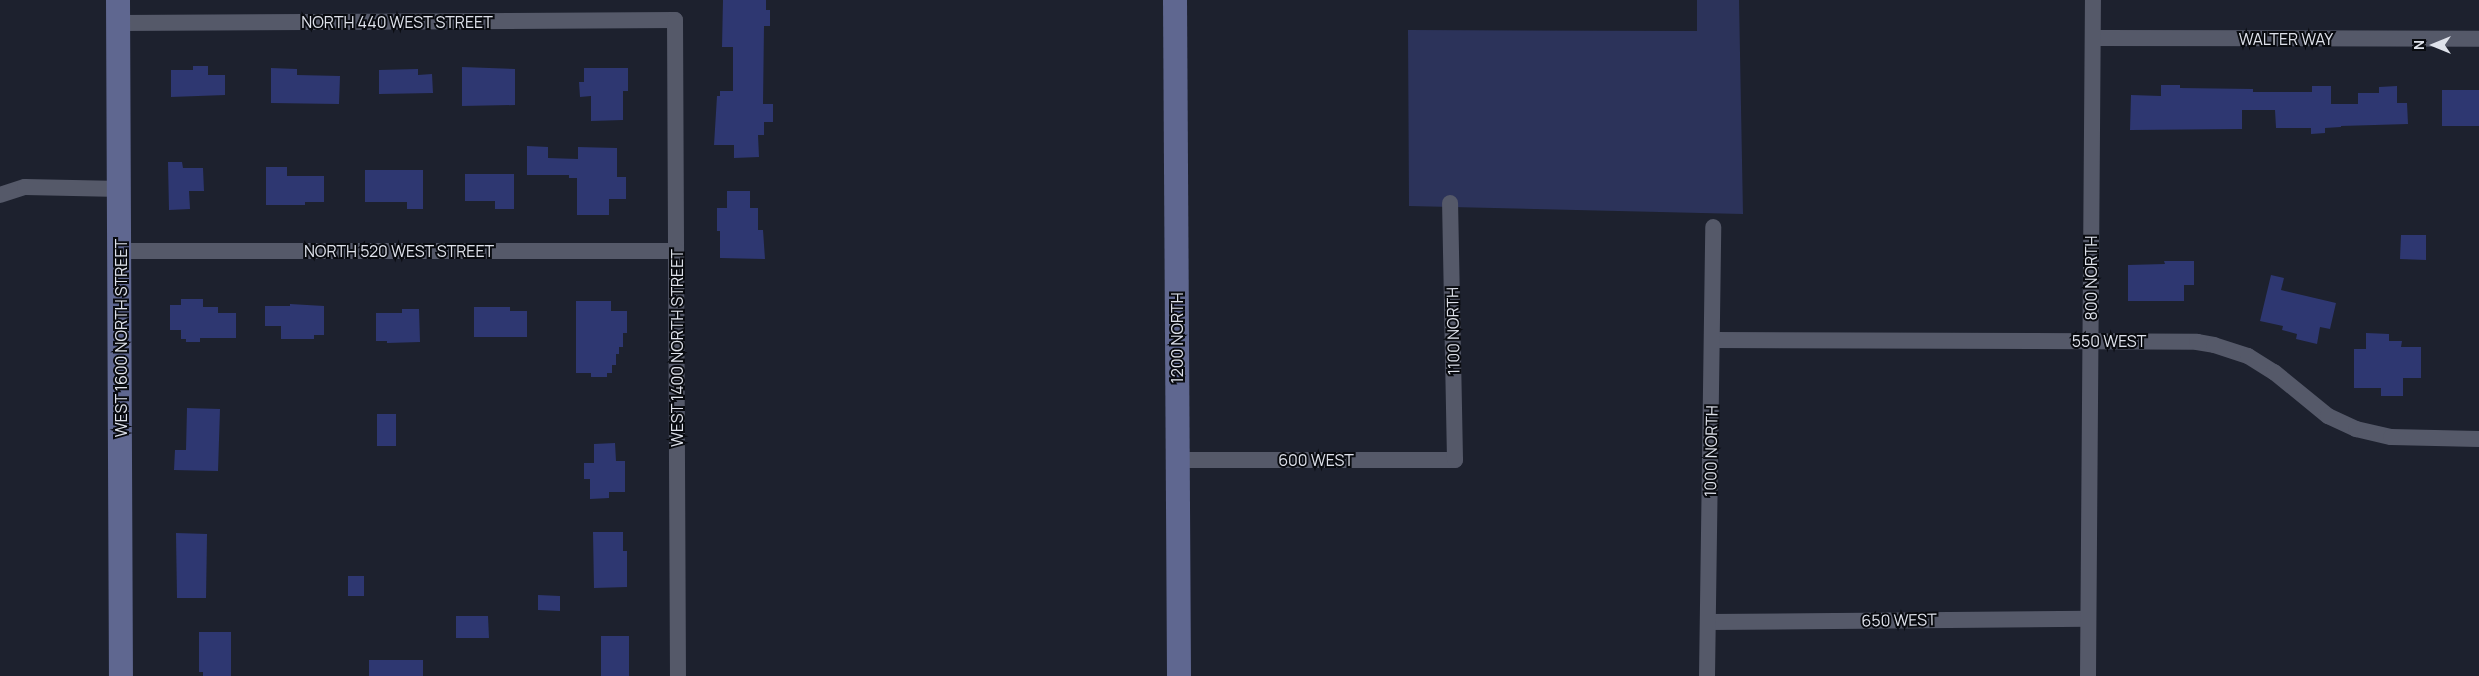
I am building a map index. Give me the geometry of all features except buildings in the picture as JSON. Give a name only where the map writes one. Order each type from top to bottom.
[{"type":"street","name":"WEST 1600 NORTH STREET","points":[[118,0],[121,189],[121,676]]},
{"type":"street","name":"1200 NORTH","points":[[1175,0],[1179,676]]},
{"type":"street","name":"800 NORTH","points":[[2088,676],[2093,0]]},
{"type":"street","name":"NORTH 440 WEST STREET","points":[[119,24],[675,20]]},
{"type":"street","name":"WEST 1400 NORTH STREET","points":[[675,20],[678,676]]},
{"type":"street","name":"WALTER WAY","points":[[2093,38],[2479,40]]},
{"type":"street","points":[[0,195],[25,188],[121,189]]},
{"type":"street","name":"1100 NORTH","points":[[1450,203],[1455,460]]},
{"type":"street","name":"1000 NORTH","points":[[1707,676],[1712,227]]},
{"type":"street","name":"NORTH 520 WEST STREET","points":[[121,251],[676,251]]},
{"type":"street","name":"550 WEST","points":[[1712,340],[2090,341],[2214,345],[2231,349],[2261,363],[2328,416],[2356,429],[2391,437],[2479,439]]},
{"type":"street","name":"600 WEST","points":[[1178,460],[1455,460]]},
{"type":"street","name":"650 WEST","points":[[1709,622],[2088,618]]},
{"type":"shaded area","points":[[1697,0],[1739,0],[1743,214],[1409,206],[1408,30],[1697,31]]}]
